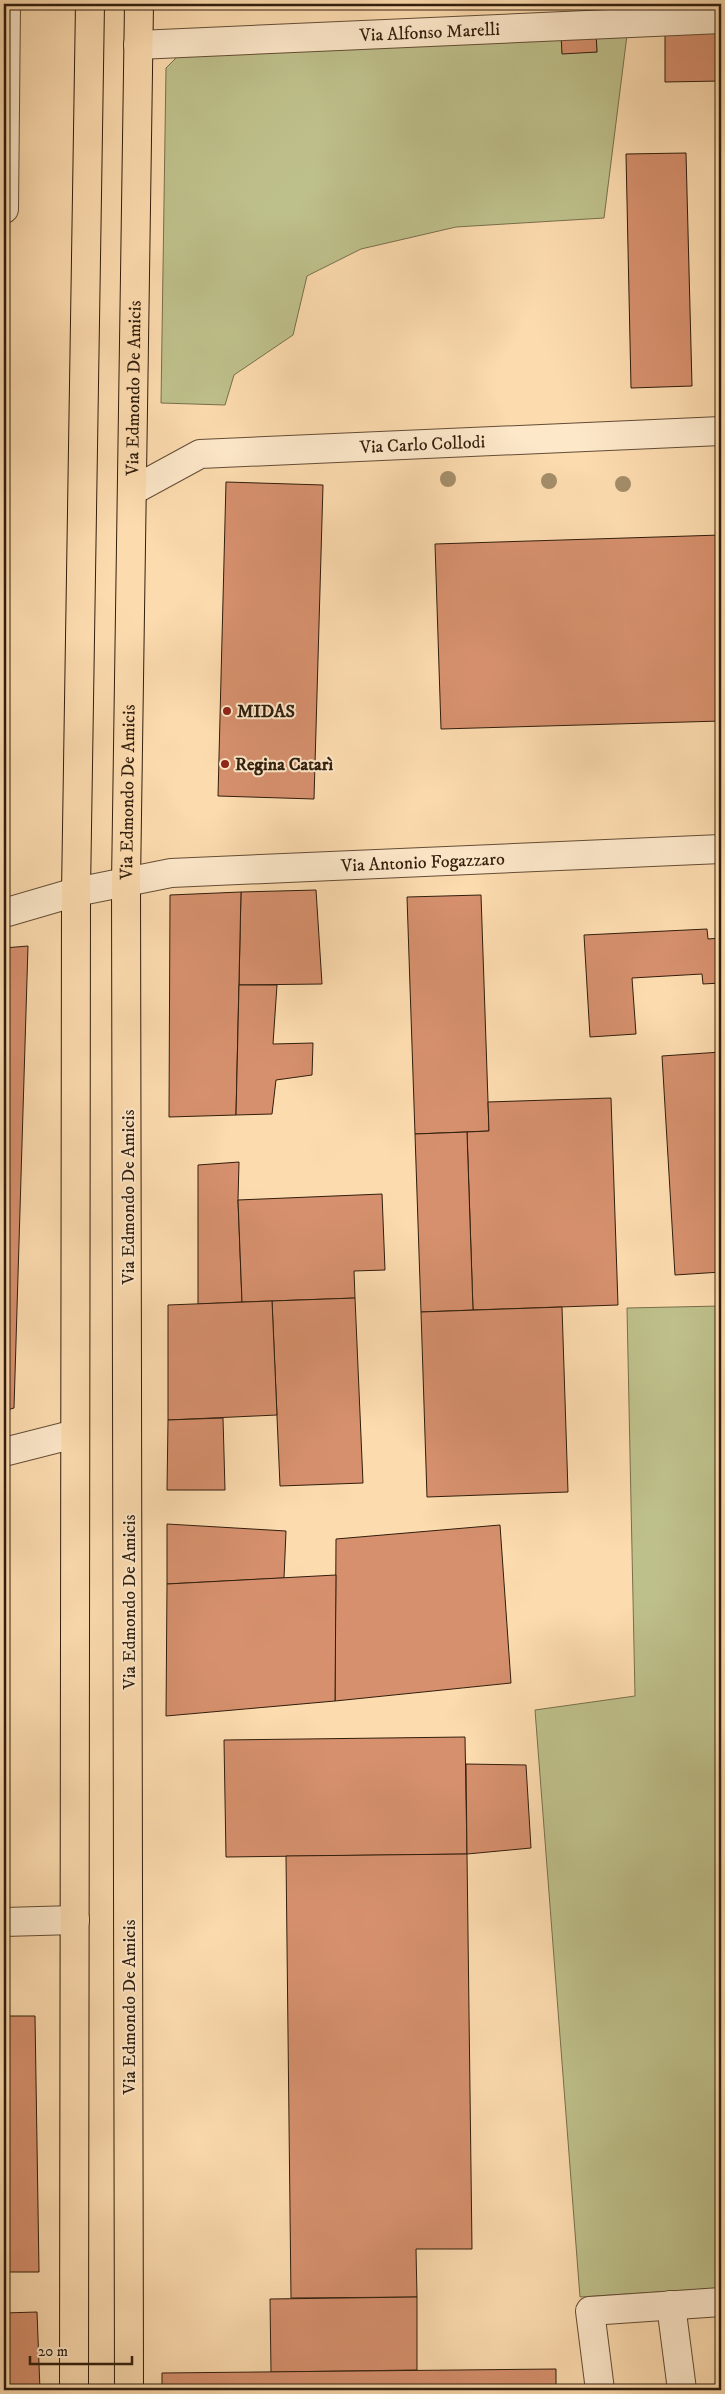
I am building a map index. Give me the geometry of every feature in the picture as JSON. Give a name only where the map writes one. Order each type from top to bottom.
[{"type":"main road","points":[[74,2390],[76,892],[90,4]]},
{"type":"main road","name":"Via Edmondo De Amicis","points":[[129,2390],[126,883],[139,4]]},
{"type":"street","points":[[4,209],[5,5]]},
{"type":"street","name":"Via Alfonso Marelli","points":[[138,45],[721,19]]},
{"type":"street","name":"Via Carlo Collodi","points":[[132,491],[200,454],[721,431]]},
{"type":"street","name":"Via Antonio Fogazzaro","points":[[4,913],[76,892],[172,873],[721,848]]},
{"type":"street","points":[[4,1452],[75,1434]]},
{"type":"street","points":[[4,1922],[75,1920]]},
{"type":"street","points":[[600,2390],[590,2311],[721,2302]]},
{"type":"street","points":[[671,2306],[682,2390]]},
{"type":"green space","points":[[596,33],[627,35],[604,218],[456,227],[361,249],[307,276],[293,335],[234,375],[225,405],[161,403],[166,68],[177,57],[561,34],[562,53],[597,52]]},
{"type":"green space","points":[[721,1306],[721,2288],[580,2297],[535,1710],[635,1696],[627,1308]]},
{"type":"building","points":[[721,32],[721,81],[665,82],[665,33]]},
{"type":"building","points":[[596,33],[597,52],[562,54],[561,34]]},
{"type":"building","points":[[686,153],[692,386],[631,388],[626,154]]},
{"type":"building","points":[[226,482],[323,485],[314,799],[218,796]]},
{"type":"building","points":[[721,535],[721,721],[441,729],[435,544]]},
{"type":"building","points":[[316,890],[322,984],[239,985],[241,892]]},
{"type":"building","points":[[241,892],[236,1115],[169,1117],[170,895]]},
{"type":"building","points":[[481,895],[489,1131],[415,1134],[407,897]]},
{"type":"building","points":[[707,929],[708,939],[721,938],[721,983],[703,984],[702,974],[632,978],[636,1034],[590,1037],[584,935]]},
{"type":"building","points":[[28,946],[14,1408],[4,1411],[4,948]]},
{"type":"building","points":[[239,985],[277,985],[273,1044],[313,1043],[312,1075],[276,1080],[272,1114],[236,1115]]},
{"type":"building","points":[[721,1052],[721,1272],[675,1275],[662,1056]]},
{"type":"building","points":[[611,1098],[618,1305],[473,1310],[467,1132],[489,1131],[488,1102]]},
{"type":"building","points":[[467,1132],[473,1310],[421,1312],[415,1134]]},
{"type":"building","points":[[239,1162],[238,1200],[242,1302],[198,1304],[198,1165]]},
{"type":"building","points":[[382,1194],[385,1270],[354,1271],[355,1298],[242,1302],[238,1200]]},
{"type":"building","points":[[355,1298],[363,1483],[280,1486],[272,1301]]},
{"type":"building","points":[[272,1301],[277,1415],[168,1420],[168,1305]]},
{"type":"building","points":[[562,1307],[568,1492],[427,1497],[421,1312]]},
{"type":"building","points":[[223,1418],[225,1490],[167,1490],[168,1420]]},
{"type":"building","points":[[167,1524],[286,1531],[284,1578],[167,1584]]},
{"type":"building","points":[[500,1525],[511,1683],[335,1701],[336,1539]]},
{"type":"building","points":[[336,1575],[335,1701],[166,1716],[167,1584]]},
{"type":"building","points":[[465,1737],[467,1854],[226,1857],[224,1740]]},
{"type":"building","points":[[466,1764],[526,1765],[531,1848],[467,1854]]},
{"type":"building","points":[[467,1854],[472,2249],[416,2249],[417,2297],[291,2298],[286,1856]]},
{"type":"building","points":[[4,2016],[35,2016],[39,2272],[4,2272]]},
{"type":"building","points":[[417,2297],[417,2370],[271,2372],[270,2299]]},
{"type":"building","points":[[37,2312],[40,2390],[4,2390],[4,2313]]},
{"type":"building","points":[[556,2369],[556,2390],[162,2390],[162,2373]]},
{"type":"place","name":"MIDAS","points":[[227,711]]},
{"type":"place","name":"Regina Catarì","points":[[225,764]]}]
